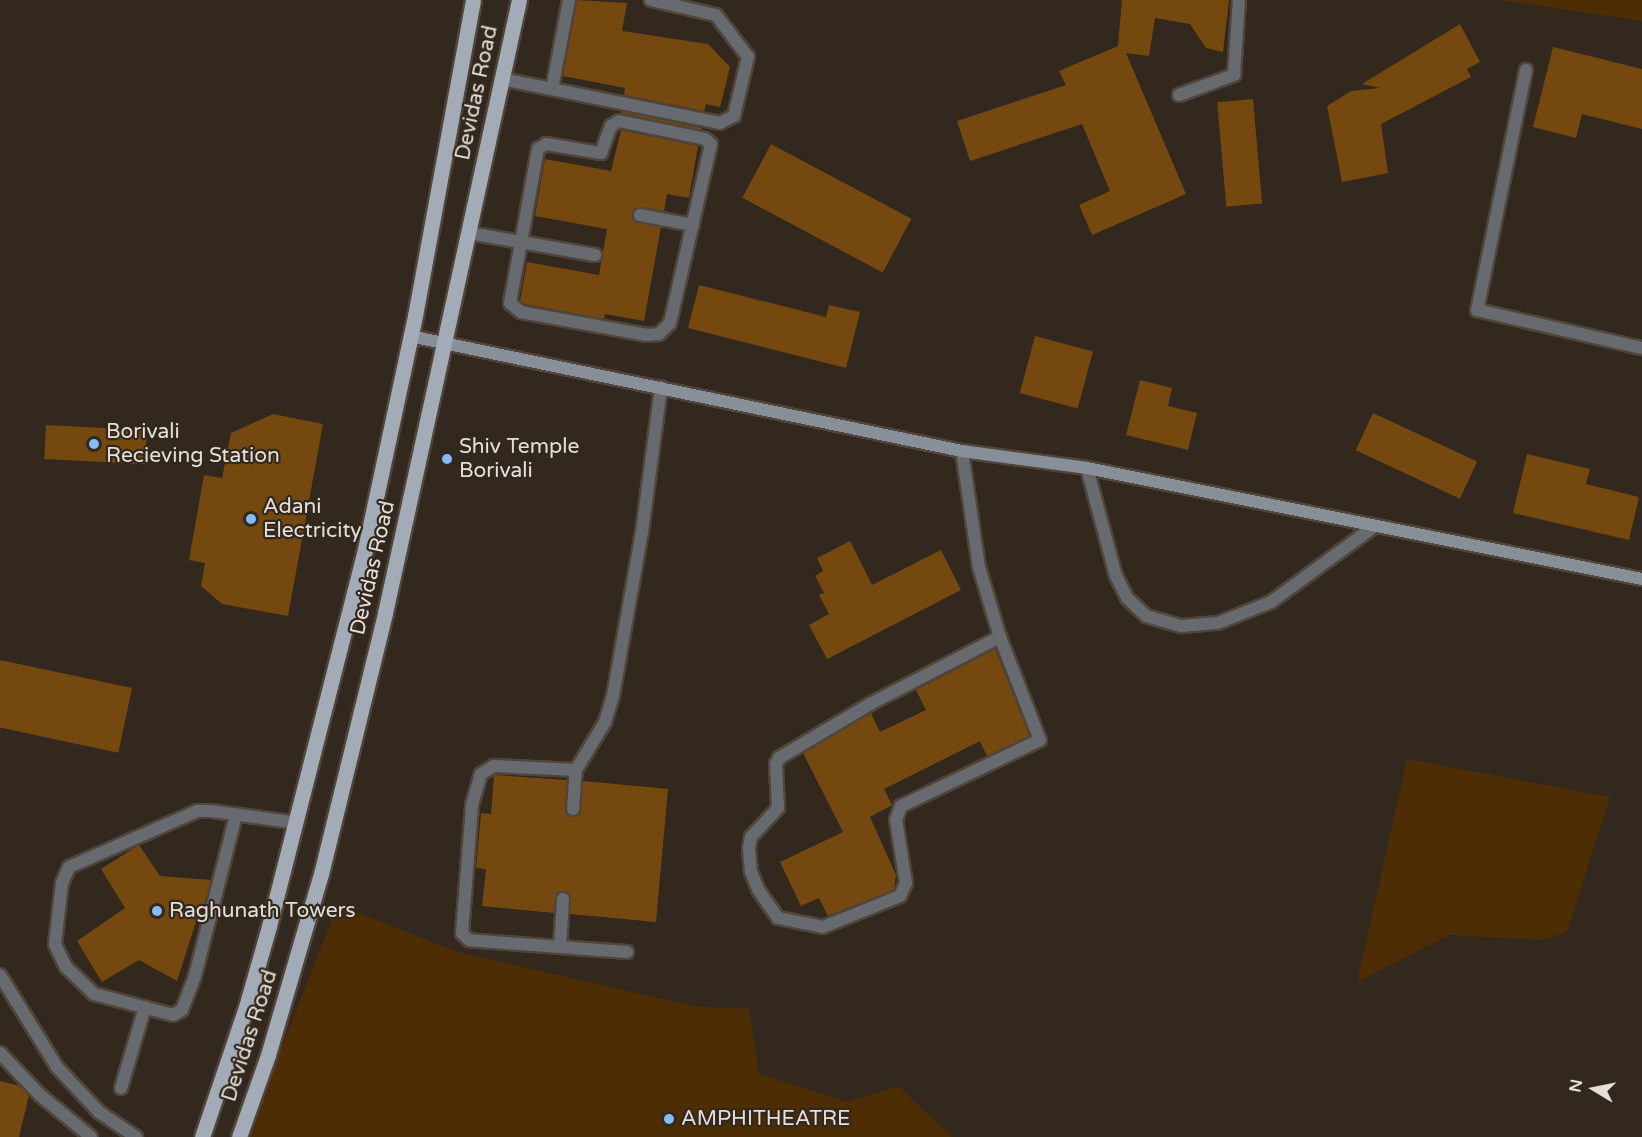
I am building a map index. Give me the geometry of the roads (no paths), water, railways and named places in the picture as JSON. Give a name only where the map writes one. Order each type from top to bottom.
[{"type":"main road","name":"Devidas Road","points":[[202,1137],[246,1007],[297,823],[365,549],[410,336],[472,0]]},
{"type":"main road","name":"Devidas Road","points":[[239,1137],[268,1055],[321,874],[385,613],[519,0]]},
{"type":"street","points":[[552,89],[569,0]]},
{"type":"street","points":[[502,79],[720,123],[734,116],[748,57],[716,15],[651,0]]},
{"type":"street","points":[[1179,95],[1234,75],[1239,0]]},
{"type":"street","points":[[1526,70],[1477,310],[1642,348]]},
{"type":"street","points":[[619,121],[705,139],[711,144],[670,322],[659,334],[647,335],[521,312],[510,303],[521,243],[538,148],[546,144],[601,153],[606,149],[611,126],[619,121]]},
{"type":"street","points":[[640,215],[693,225]]},
{"type":"street","points":[[469,233],[595,255]]},
{"type":"street","points":[[410,336],[445,341],[962,451],[1087,468],[1642,579]]},
{"type":"street","points":[[573,809],[576,770],[605,722],[613,696],[642,532],[661,387]]},
{"type":"street","points":[[962,451],[979,567],[1000,637],[1040,740],[901,806],[896,820],[906,883],[900,896],[823,927],[778,918],[758,889],[751,872],[749,848],[751,837],[778,808],[776,764],[779,758],[872,703],[1000,637]]},
{"type":"street","points":[[1087,468],[1116,576],[1127,598],[1146,616],[1182,626],[1218,623],[1271,602],[1375,526]]},
{"type":"street","points":[[576,770],[494,766],[481,774],[472,804],[462,933],[469,940],[627,952]]},
{"type":"street","points":[[236,815],[195,976],[182,1010],[173,1015],[94,994],[66,967],[55,944],[62,883],[69,867],[196,812],[236,815],[297,823]]},
{"type":"street","points":[[560,946],[563,899]]},
{"type":"street","points":[[0,975],[57,1067],[99,1112],[136,1137]]},
{"type":"street","points":[[122,1088],[145,1007]]},
{"type":"street","points":[[0,1053],[40,1095],[91,1137]]},
{"type":"place","name":"Borivali Recieving Station","points":[[94,444]]},
{"type":"place","name":"Shiv Temple Borivali","points":[[447,459]]},
{"type":"place","name":"Adani Electricity","points":[[251,519]]},
{"type":"place","name":"Raghunath Towers","points":[[157,911]]},
{"type":"place","name":"AMPHITHEATRE","points":[[669,1119]]}]
